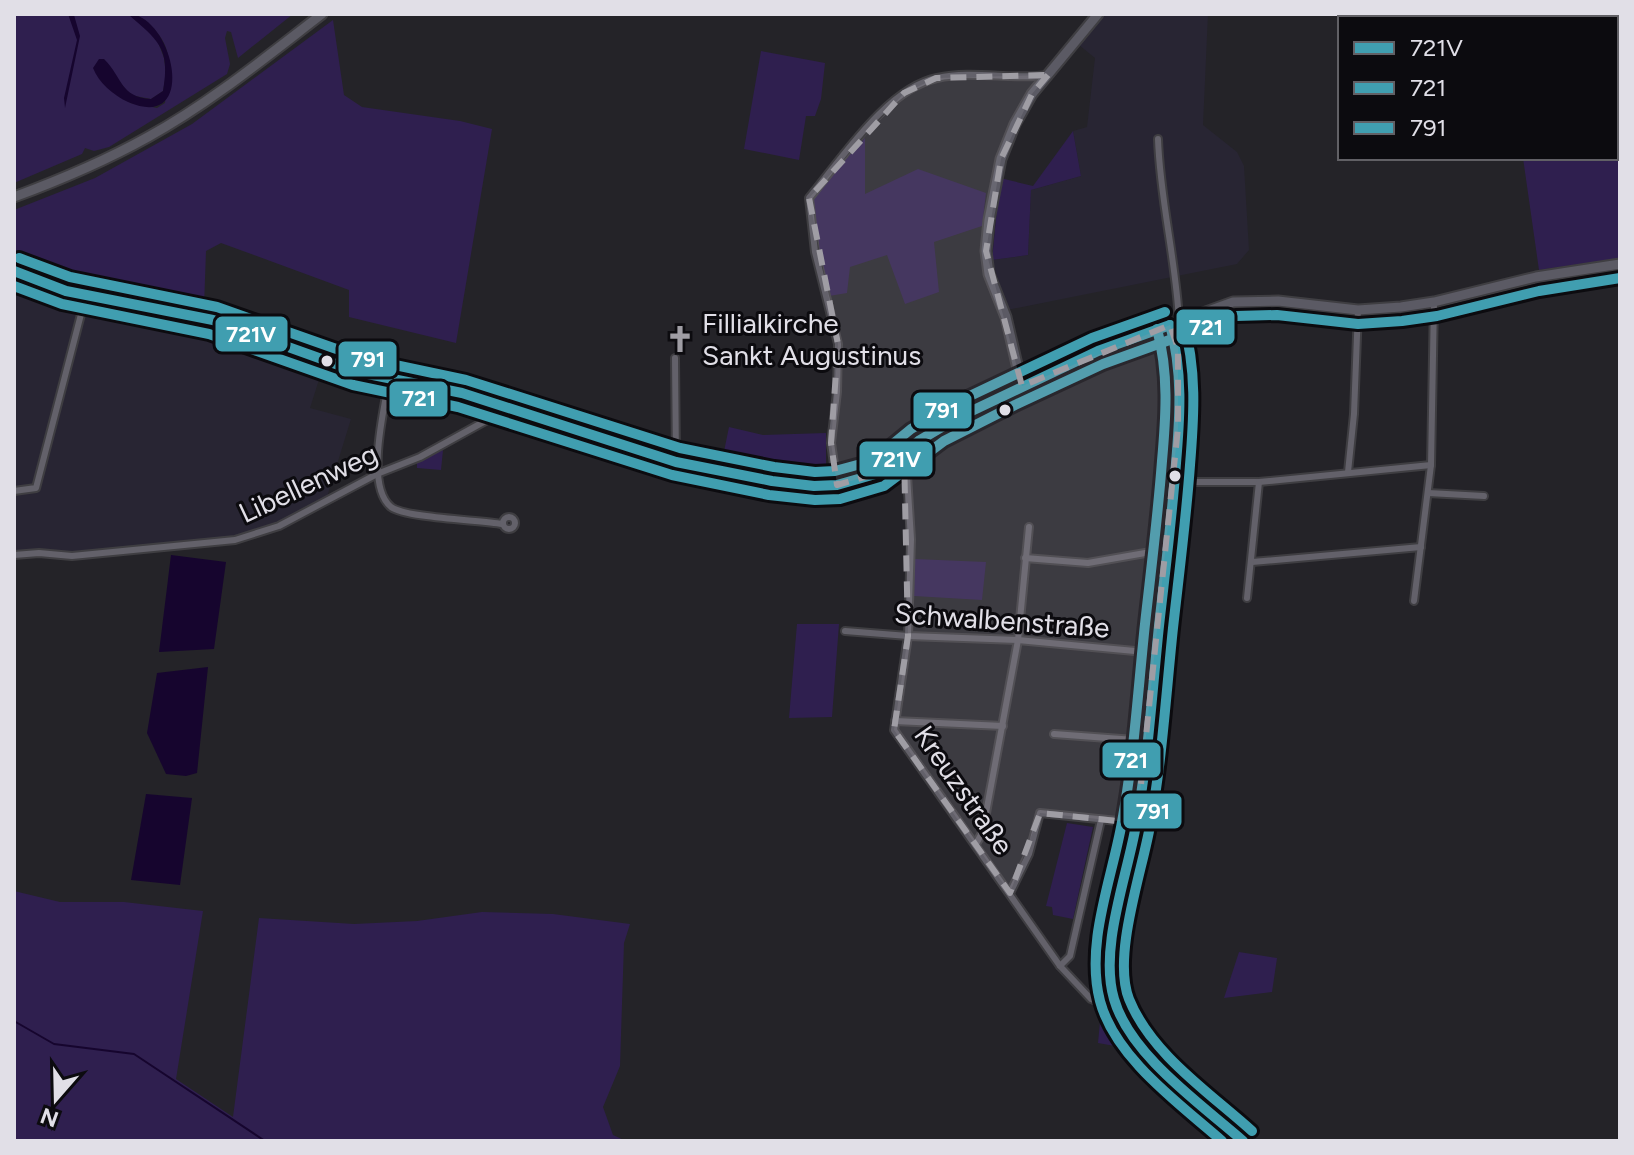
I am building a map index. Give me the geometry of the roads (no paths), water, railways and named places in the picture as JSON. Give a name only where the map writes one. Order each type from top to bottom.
[{"type":"street","points":[[14,197],[86,168],[147,138],[215,94],[322,14]]},
{"type":"street","points":[[1022,386],[1006,317],[989,274],[986,251],[1001,159],[1015,124],[1032,94],[1098,14]]},
{"type":"street","points":[[837,485],[831,443],[838,344],[815,252],[809,198],[881,112],[904,93],[936,78],[1048,75]]},
{"type":"street","points":[[1158,139],[1159,167],[1178,287],[1175,324],[1179,389],[1175,482],[1137,823],[1112,946],[1114,997],[1124,1022],[1145,1051],[1243,1141]]},
{"type":"street","points":[[14,271],[37,282],[86,295],[213,320],[358,372],[462,393],[676,462],[772,481],[837,485],[879,473],[936,429],[1022,386],[1098,351],[1233,302],[1278,301],[1358,310],[1434,302],[1536,277],[1620,264]]},
{"type":"street","points":[[14,491],[36,488],[86,295]]},
{"type":"street","points":[[1414,601],[1431,465],[1434,302]]},
{"type":"street","points":[[1348,472],[1354,414],[1358,310]]},
{"type":"street","points":[[675,358],[676,462]]},
{"type":"street","points":[[389,380],[376,462],[385,499],[392,508],[409,513],[502,524]]},
{"type":"street","name":"Libellenweg","points":[[14,555],[39,553],[72,556],[235,540],[279,526],[377,474],[420,457],[510,407]]},
{"type":"street","name":"Kreuzstraße","points":[[898,458],[907,475],[910,500],[908,636],[894,730],[1060,966],[1091,999],[1098,1002],[1114,997]]},
{"type":"street","points":[[1175,482],[1259,482],[1431,465]]},
{"type":"street","points":[[1247,598],[1259,482]]},
{"type":"street","points":[[1428,493],[1484,496]]},
{"type":"street","points":[[976,844],[984,823],[1018,640],[1029,527]]},
{"type":"street","points":[[1252,562],[1421,547]]},
{"type":"street","points":[[1025,558],[1088,563],[1168,549]]},
{"type":"street","name":"Schwalbenstraße","points":[[845,631],[1018,640],[1156,653]]},
{"type":"street","points":[[895,721],[1003,726]]},
{"type":"street","points":[[1054,734],[1148,741]]},
{"type":"street","points":[[1010,893],[1029,854],[1040,813],[1137,823]]},
{"type":"street","points":[[1060,966],[1070,956],[1101,820]]},
{"type":"waterway","points":[[14,1021],[54,1044],[134,1054],[265,1141]]},
{"type":"place","name":"Fillialkirche Sankt Augustinus","points":[[680,339]]}]
